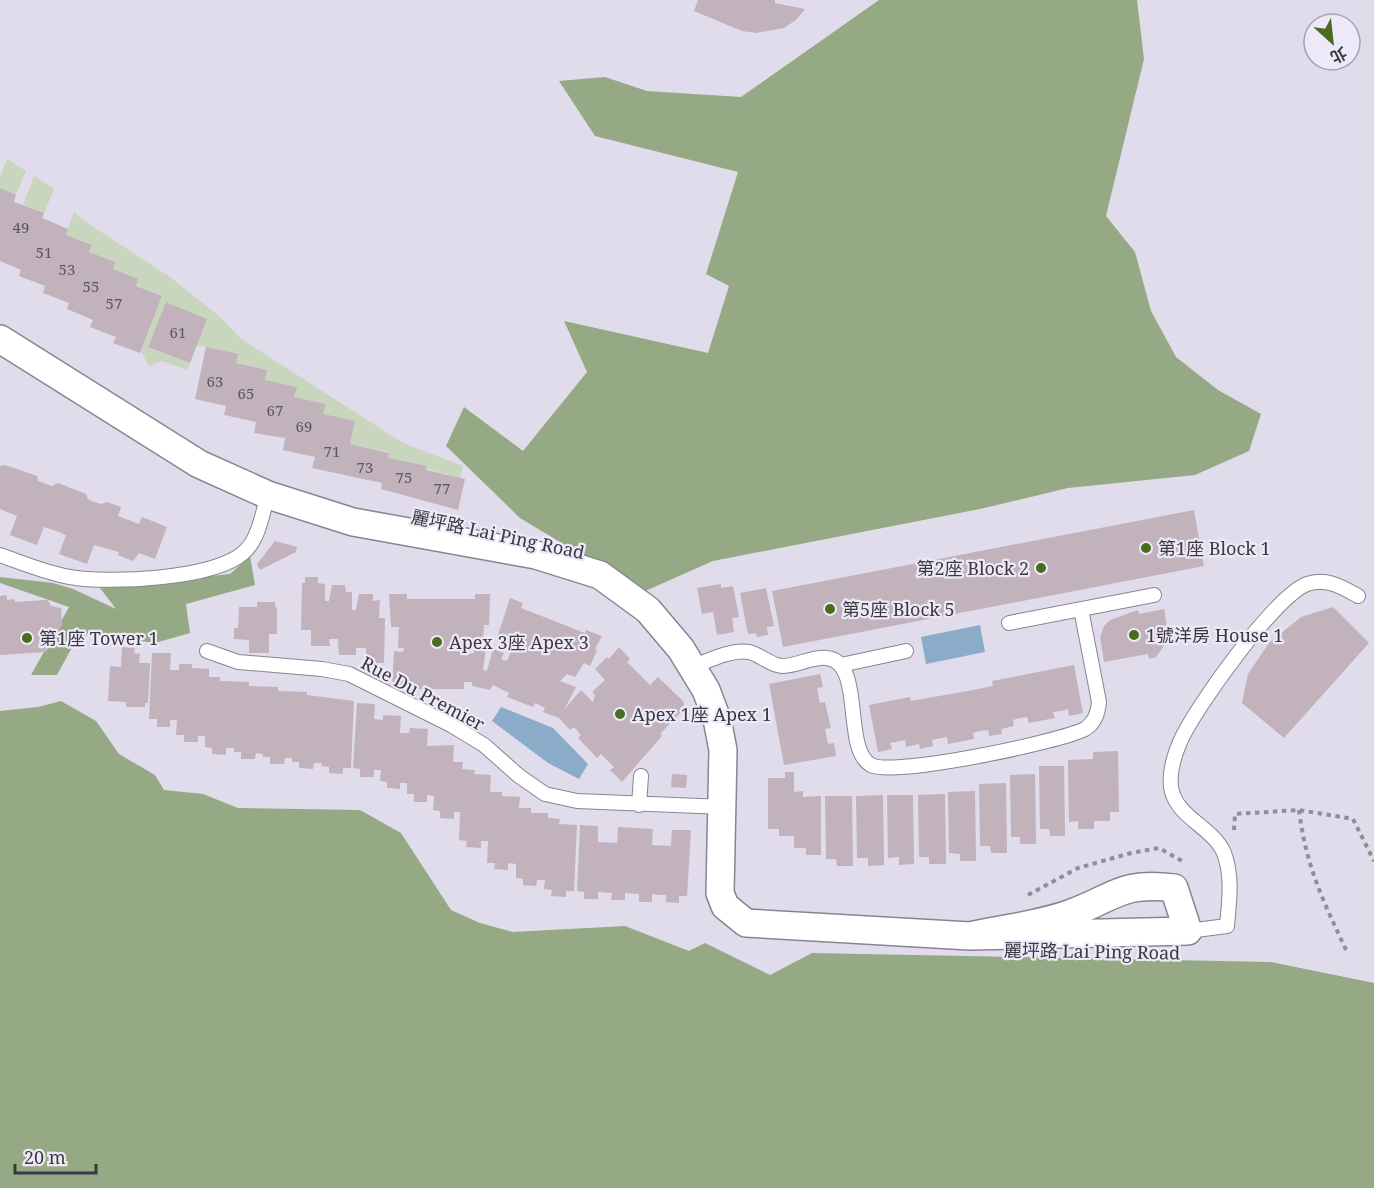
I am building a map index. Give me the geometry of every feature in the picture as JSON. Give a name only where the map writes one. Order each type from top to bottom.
[{"type":"street","name":"麗坪路 Lai Ping Road","points":[[0,339],[199,464],[268,495],[353,522],[536,555],[600,575],[648,610],[681,649],[706,690],[717,719],[723,750],[714,808],[720,893],[725,906],[746,923],[970,936],[1188,931],[1174,888],[1150,885],[1118,890],[1069,914],[970,936]]},
{"type":"lane","points":[[0,555],[69,577],[102,581],[197,572],[224,566],[244,553],[257,533],[268,495]]},
{"type":"lane","points":[[1188,931],[1227,926],[1230,883],[1223,853],[1212,837],[1177,804],[1171,788],[1171,769],[1180,741],[1231,664],[1276,606],[1307,584],[1333,582],[1358,596]]},
{"type":"lane","points":[[1009,623],[1154,595]]},
{"type":"lane","points":[[692,667],[725,656],[748,652],[782,666],[826,657],[837,660],[845,670],[861,754],[871,765],[880,768],[912,767],[1016,747],[1087,728],[1098,712],[1099,702],[1081,609]]},
{"type":"lane","name":"Rue Du Premier","points":[[207,651],[238,662],[322,669],[349,674],[451,725],[484,745],[519,776],[546,794],[577,801],[714,808]]},
{"type":"lane","points":[[841,665],[906,651]]},
{"type":"lane","points":[[639,805],[640,776]]},
{"type":"path","points":[[1299,810],[1304,846],[1314,881],[1348,954]]},
{"type":"path","points":[[1235,814],[1299,810],[1353,819],[1374,861]]},
{"type":"path","points":[[1019,900],[1078,868],[1131,853],[1159,848],[1188,866]]},
{"type":"green space","points":[[879,0],[1137,0],[1144,59],[1106,216],[1135,252],[1151,311],[1176,357],[1218,390],[1261,414],[1249,451],[1195,475],[1068,488],[980,509],[713,561],[643,592],[520,518],[446,446],[464,407],[523,451],[587,372],[564,321],[708,353],[729,286],[706,274],[738,172],[595,136],[559,81],[605,77],[647,91],[741,97]]},
{"type":"green space","points":[[7,159],[26,171],[16,195],[0,188],[0,177]]},
{"type":"green space","points":[[34,176],[54,189],[44,213],[23,205]]},
{"type":"green space","points":[[74,211],[80,218],[170,277],[220,317],[241,339],[403,443],[463,466],[460,478],[388,458],[389,452],[350,444],[323,414],[326,404],[294,397],[296,387],[265,380],[267,370],[236,363],[206,347],[196,346],[207,319],[166,302],[148,347],[190,363],[187,370],[162,361],[149,366],[141,351],[162,296],[136,286],[138,279],[113,269],[115,262],[89,252],[92,246],[66,235]]},
{"type":"green space","points":[[250,556],[255,585],[186,604],[190,633],[155,643],[89,633],[75,642],[57,675],[31,675],[69,607],[0,583],[0,577],[53,583],[73,589],[116,609],[100,588],[230,574]]},
{"type":"green space","points":[[61,701],[96,721],[119,754],[155,775],[164,790],[203,794],[238,808],[360,810],[401,833],[451,910],[480,923],[513,932],[625,926],[689,951],[705,943],[770,975],[812,953],[1271,962],[1374,983],[1374,1188],[0,1188],[0,711],[38,707]]},
{"type":"water","points":[[980,625],[985,652],[926,664],[921,637]]},
{"type":"water","points":[[501,707],[553,728],[588,764],[579,779],[548,763],[492,721]]},
{"type":"building","points":[[698,0],[775,0],[775,3],[805,9],[796,20],[784,28],[756,33],[742,31],[694,11]]},
{"type":"building","points":[[0,188],[16,195],[14,202],[44,213],[42,218],[68,229],[66,235],[92,245],[89,252],[115,262],[113,269],[138,279],[136,286],[162,296],[140,353],[113,343],[116,337],[90,327],[93,320],[67,309],[69,303],[43,293],[45,286],[19,276],[21,270],[0,261]]},
{"type":"building","points":[[166,302],[207,319],[190,363],[148,347]]},
{"type":"building","points":[[206,347],[238,354],[236,363],[267,370],[265,380],[297,387],[294,397],[326,404],[323,414],[355,421],[350,444],[389,453],[388,458],[427,466],[426,470],[465,479],[458,510],[381,489],[382,483],[312,468],[315,457],[283,450],[285,438],[254,433],[256,422],[224,415],[226,406],[195,399]]},
{"type":"building","points":[[5,465],[37,476],[38,481],[46,484],[52,486],[58,483],[86,494],[88,499],[94,502],[101,504],[107,502],[121,507],[118,516],[139,524],[142,517],[167,527],[155,559],[139,553],[133,561],[118,555],[119,552],[94,545],[87,564],[59,554],[66,535],[56,531],[44,527],[37,545],[10,535],[17,516],[0,509],[0,466]]},
{"type":"building","points":[[1194,510],[1204,566],[783,647],[772,591]]},
{"type":"building","points":[[275,541],[297,547],[296,552],[260,570],[257,564]]},
{"type":"building","points":[[305,577],[318,577],[318,583],[325,584],[325,601],[329,601],[332,585],[345,585],[346,592],[352,592],[352,610],[356,610],[359,594],[373,594],[373,601],[380,600],[379,618],[385,618],[384,663],[366,663],[366,648],[356,648],[356,655],[339,655],[338,639],[329,639],[330,646],[311,646],[311,630],[301,630],[302,583],[305,583]]},
{"type":"building","points":[[721,584],[721,588],[733,586],[739,617],[732,618],[734,632],[717,635],[713,612],[702,614],[697,588]]},
{"type":"building","points":[[766,588],[774,626],[767,627],[768,635],[757,637],[756,633],[748,634],[740,593]]},
{"type":"building","points":[[389,594],[407,594],[407,599],[475,599],[475,594],[490,594],[489,625],[484,625],[483,641],[468,642],[468,654],[474,653],[474,647],[486,648],[483,670],[487,671],[493,649],[504,653],[501,659],[507,661],[511,651],[503,648],[499,644],[501,640],[497,638],[510,598],[523,603],[521,608],[585,633],[586,630],[602,636],[590,666],[584,663],[575,677],[567,674],[560,681],[576,687],[564,710],[581,690],[593,702],[595,695],[592,692],[605,680],[595,669],[607,657],[609,659],[619,647],[630,659],[627,662],[650,685],[658,677],[683,701],[684,705],[680,708],[682,711],[660,734],[662,736],[622,782],[610,770],[614,767],[601,754],[597,758],[578,738],[581,735],[574,727],[570,730],[559,718],[543,712],[545,708],[535,703],[533,707],[507,697],[509,693],[493,685],[490,690],[472,686],[472,682],[464,682],[464,689],[416,689],[415,682],[415,687],[392,687],[394,651],[403,652],[404,648],[398,648],[399,627],[391,627]]},
{"type":"building","name":"第1座 Tower 1","points":[[7,595],[7,600],[14,599],[15,602],[48,600],[51,606],[61,608],[62,625],[46,652],[0,655],[0,596]]},
{"type":"building","points":[[257,602],[275,602],[275,607],[277,607],[277,634],[269,634],[269,653],[249,653],[249,640],[234,639],[234,628],[238,628],[239,607],[257,607]]},
{"type":"building","points":[[1333,607],[1369,643],[1284,738],[1242,703],[1248,674],[1269,643],[1301,617]]},
{"type":"building","name":"1號洋房 House 1","points":[[1164,609],[1169,639],[1156,657],[1149,659],[1148,654],[1104,662],[1100,637],[1104,626],[1110,620],[1138,610],[1139,614]]},
{"type":"building","points":[[122,647],[135,648],[134,653],[140,654],[139,663],[150,663],[148,703],[145,703],[145,707],[126,707],[126,702],[108,701],[110,666],[121,667]]},
{"type":"building","points":[[152,653],[171,653],[170,670],[179,670],[179,664],[192,664],[192,668],[209,669],[209,677],[220,677],[220,681],[249,682],[249,686],[278,687],[278,691],[307,692],[307,695],[354,701],[351,768],[343,768],[343,774],[329,773],[329,767],[321,766],[322,763],[314,763],[313,769],[299,768],[299,762],[292,762],[292,758],[285,758],[284,764],[270,764],[270,757],[263,757],[263,754],[256,753],[255,759],[241,759],[241,752],[234,752],[234,748],[226,748],[226,755],[212,754],[212,748],[205,747],[205,736],[198,736],[198,742],[184,742],[184,735],[176,735],[177,720],[170,720],[170,727],[157,727],[157,719],[149,719]]},
{"type":"building","points":[[1074,665],[1083,713],[1069,716],[1068,709],[1053,712],[1055,718],[1029,723],[1027,717],[1020,718],[1013,720],[1014,726],[1001,729],[1002,734],[989,736],[988,730],[980,731],[973,733],[974,739],[948,744],[947,737],[932,740],[933,746],[920,749],[919,744],[906,747],[905,740],[890,743],[892,749],[878,752],[869,705],[910,697],[911,701],[973,690],[993,686],[992,681]]},
{"type":"building","points":[[820,674],[823,687],[817,688],[820,703],[825,702],[831,728],[825,729],[828,744],[834,743],[836,756],[784,765],[769,684]]},
{"type":"building","points":[[357,703],[375,704],[374,719],[383,720],[383,715],[401,716],[400,733],[409,733],[410,728],[428,729],[427,746],[454,745],[453,762],[463,762],[462,769],[475,770],[474,774],[491,775],[490,792],[502,792],[502,796],[520,797],[519,808],[531,808],[531,813],[548,813],[548,818],[560,819],[559,824],[577,825],[574,891],[566,891],[566,897],[551,896],[552,890],[544,889],[545,880],[537,880],[536,886],[523,885],[523,879],[516,878],[516,864],[508,863],[508,870],[494,869],[495,863],[487,863],[488,841],[481,841],[481,848],[466,847],[467,841],[459,840],[460,812],[454,812],[454,819],[440,818],[440,811],[433,810],[434,796],[427,795],[427,802],[414,802],[414,794],[407,794],[407,783],[400,783],[400,789],[387,788],[387,782],[380,781],[381,770],[374,770],[374,777],[360,777],[360,769],[353,768]]},
{"type":"building","points":[[1118,751],[1119,812],[1110,812],[1110,821],[1094,821],[1094,829],[1078,829],[1078,821],[1069,822],[1068,760],[1093,759],[1093,752]]},
{"type":"building","points":[[1039,766],[1064,766],[1065,836],[1050,836],[1049,829],[1040,829]]},
{"type":"building","points":[[785,772],[794,772],[794,792],[803,791],[803,797],[821,796],[821,855],[806,855],[806,848],[794,848],[794,836],[779,836],[779,829],[768,829],[768,778],[785,778]]},
{"type":"building","points":[[672,774],[687,775],[686,788],[671,787]]},
{"type":"building","points":[[1035,774],[1036,844],[1020,844],[1020,837],[1011,837],[1010,775]]},
{"type":"building","points":[[1006,783],[1007,853],[991,853],[990,846],[980,846],[979,784]]},
{"type":"building","points":[[975,791],[976,861],[960,861],[960,854],[949,853],[948,792]]},
{"type":"building","points":[[945,794],[946,864],[929,864],[929,857],[919,857],[918,795]]},
{"type":"building","points":[[883,795],[884,865],[868,866],[868,858],[857,858],[856,796]]},
{"type":"building","points":[[887,795],[913,795],[914,864],[899,865],[899,857],[888,858]]},
{"type":"building","points":[[825,796],[852,796],[853,866],[837,866],[836,859],[826,859]]},
{"type":"building","points":[[580,825],[598,826],[598,842],[617,843],[618,827],[653,829],[652,845],[671,846],[672,830],[691,830],[687,896],[679,896],[679,903],[666,902],[666,895],[652,894],[652,902],[639,902],[639,894],[625,893],[625,900],[611,900],[612,893],[598,892],[598,899],[584,899],[584,892],[577,891]]},
{"type":"place","name":"第1座 Block 1","points":[[1146,548]]},
{"type":"place","name":"第2座 Block 2","points":[[1041,568]]},
{"type":"place","name":"第5座 Block 5","points":[[830,609]]},
{"type":"place","name":"1號洋房 House 1","points":[[1134,635]]},
{"type":"place","name":"第1座 Tower 1","points":[[27,638]]},
{"type":"place","name":"Apex 3座 Apex 3","points":[[437,642]]},
{"type":"place","name":"Apex 1座 Apex 1","points":[[620,714]]}]
